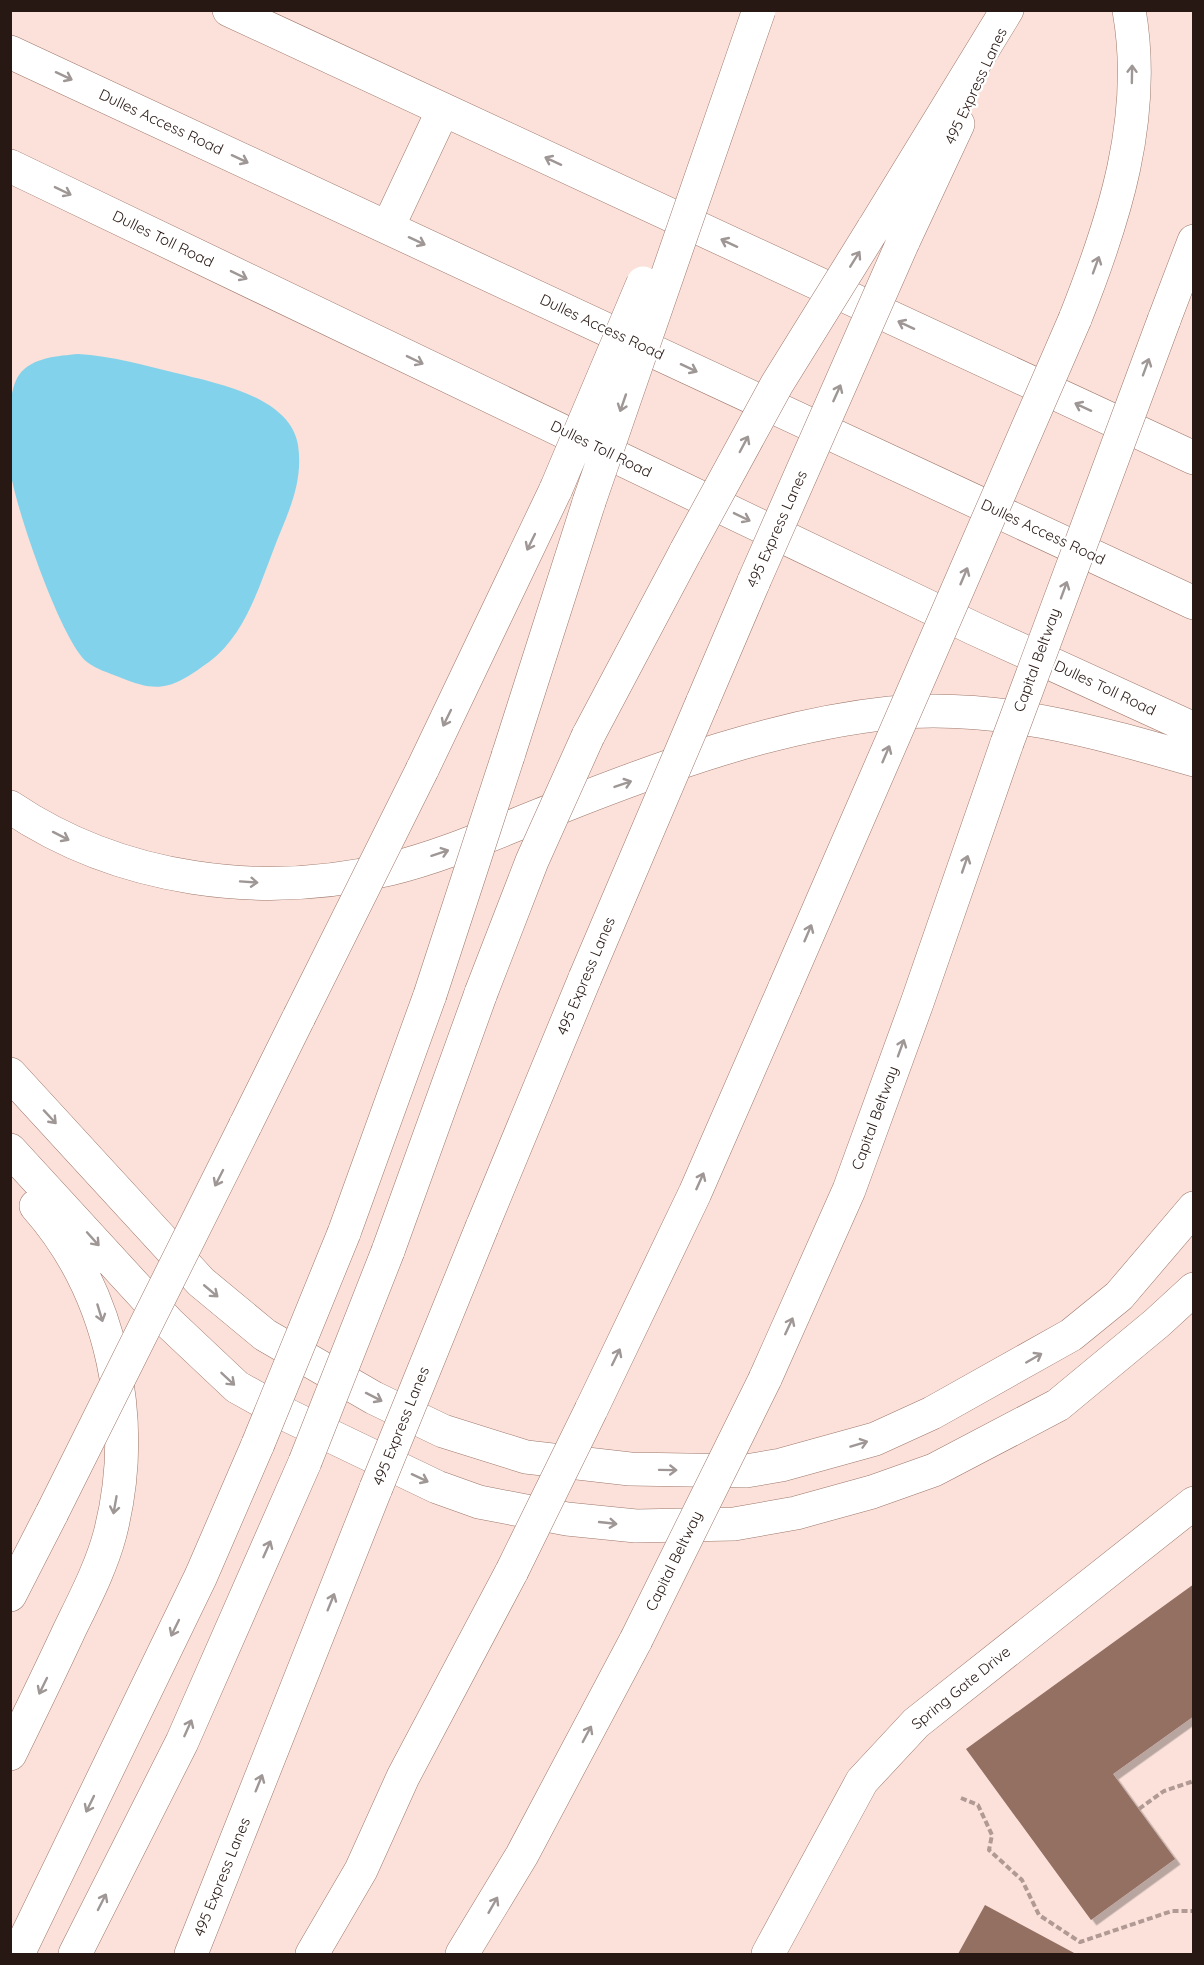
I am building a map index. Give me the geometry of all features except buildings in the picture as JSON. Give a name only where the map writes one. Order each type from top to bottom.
[{"type":"main road","points":[[229,10],[1194,458]]},
{"type":"main road","points":[[10,1595],[422,770],[556,489],[759,10]]},
{"type":"main road","points":[[18,1954],[201,1576],[258,1444],[344,1233],[430,995],[589,502],[759,10]]},
{"type":"main road","points":[[75,1954],[182,1742],[305,1462],[388,1251],[481,993],[532,861],[588,736],[777,384],[1009,10]]},
{"type":"main road","name":"495 Express Lanes","points":[[191,1954],[376,1488],[585,978],[754,581],[903,242],[1009,10]]},
{"type":"main road","points":[[312,1954],[361,1870],[403,1777],[512,1571],[695,1193],[1075,319],[1115,213],[1124,171],[1133,71],[1129,10]]},
{"type":"main road","name":"Dulles Access Road","points":[[10,51],[1194,603]]},
{"type":"main road","points":[[388,227],[443,110]]},
{"type":"main road","name":"Dulles Toll Road","points":[[10,166],[975,629],[1194,729]]},
{"type":"main road","name":"Capital Beltway","points":[[462,1954],[522,1855],[636,1640],[765,1379],[849,1190],[1007,743],[1194,241]]},
{"type":"main road","points":[[10,807],[87,849],[144,869],[252,883],[302,882],[353,876],[399,866],[447,851],[578,800],[712,753],[790,731],[857,718],[924,711],[994,714],[1086,730],[1194,760]]},
{"type":"main road","points":[[10,1074],[201,1282],[265,1335],[374,1398],[443,1431],[526,1457],[630,1469],[746,1471],[782,1465],[875,1439],[932,1413],[1071,1335],[1119,1296],[1194,1208]]},
{"type":"main road","points":[[10,1150],[168,1322],[237,1387],[289,1416],[437,1487],[479,1502],[567,1518],[636,1526],[734,1524],[807,1510],[873,1492],[934,1470],[1058,1405],[1157,1323],[1194,1288]]},
{"type":"main road","points":[[10,1178],[51,1223],[75,1258],[95,1298],[111,1352],[118,1391],[121,1440],[118,1488],[110,1535],[93,1581],[10,1754]]},
{"type":"main road","name":"Spring Gate Drive","points":[[768,1954],[862,1781],[916,1723],[1194,1503]]},
{"type":"main road","points":[[291,1954],[403,1777]]},
{"type":"path","points":[[1139,1809],[1164,1791],[1194,1781]]},
{"type":"path","points":[[961,1798],[978,1805],[992,1835],[989,1850],[1022,1880],[1039,1915],[1080,1942],[1172,1911],[1194,1911]]},
{"type":"water","points":[[78,354],[139,364],[249,394],[281,414],[292,428],[298,445],[298,474],[293,500],[241,626],[232,639],[209,662],[167,686],[157,687],[133,683],[94,667],[76,649],[40,571],[13,486],[9,434],[10,407],[15,383],[24,369],[31,364],[54,357]]}]
